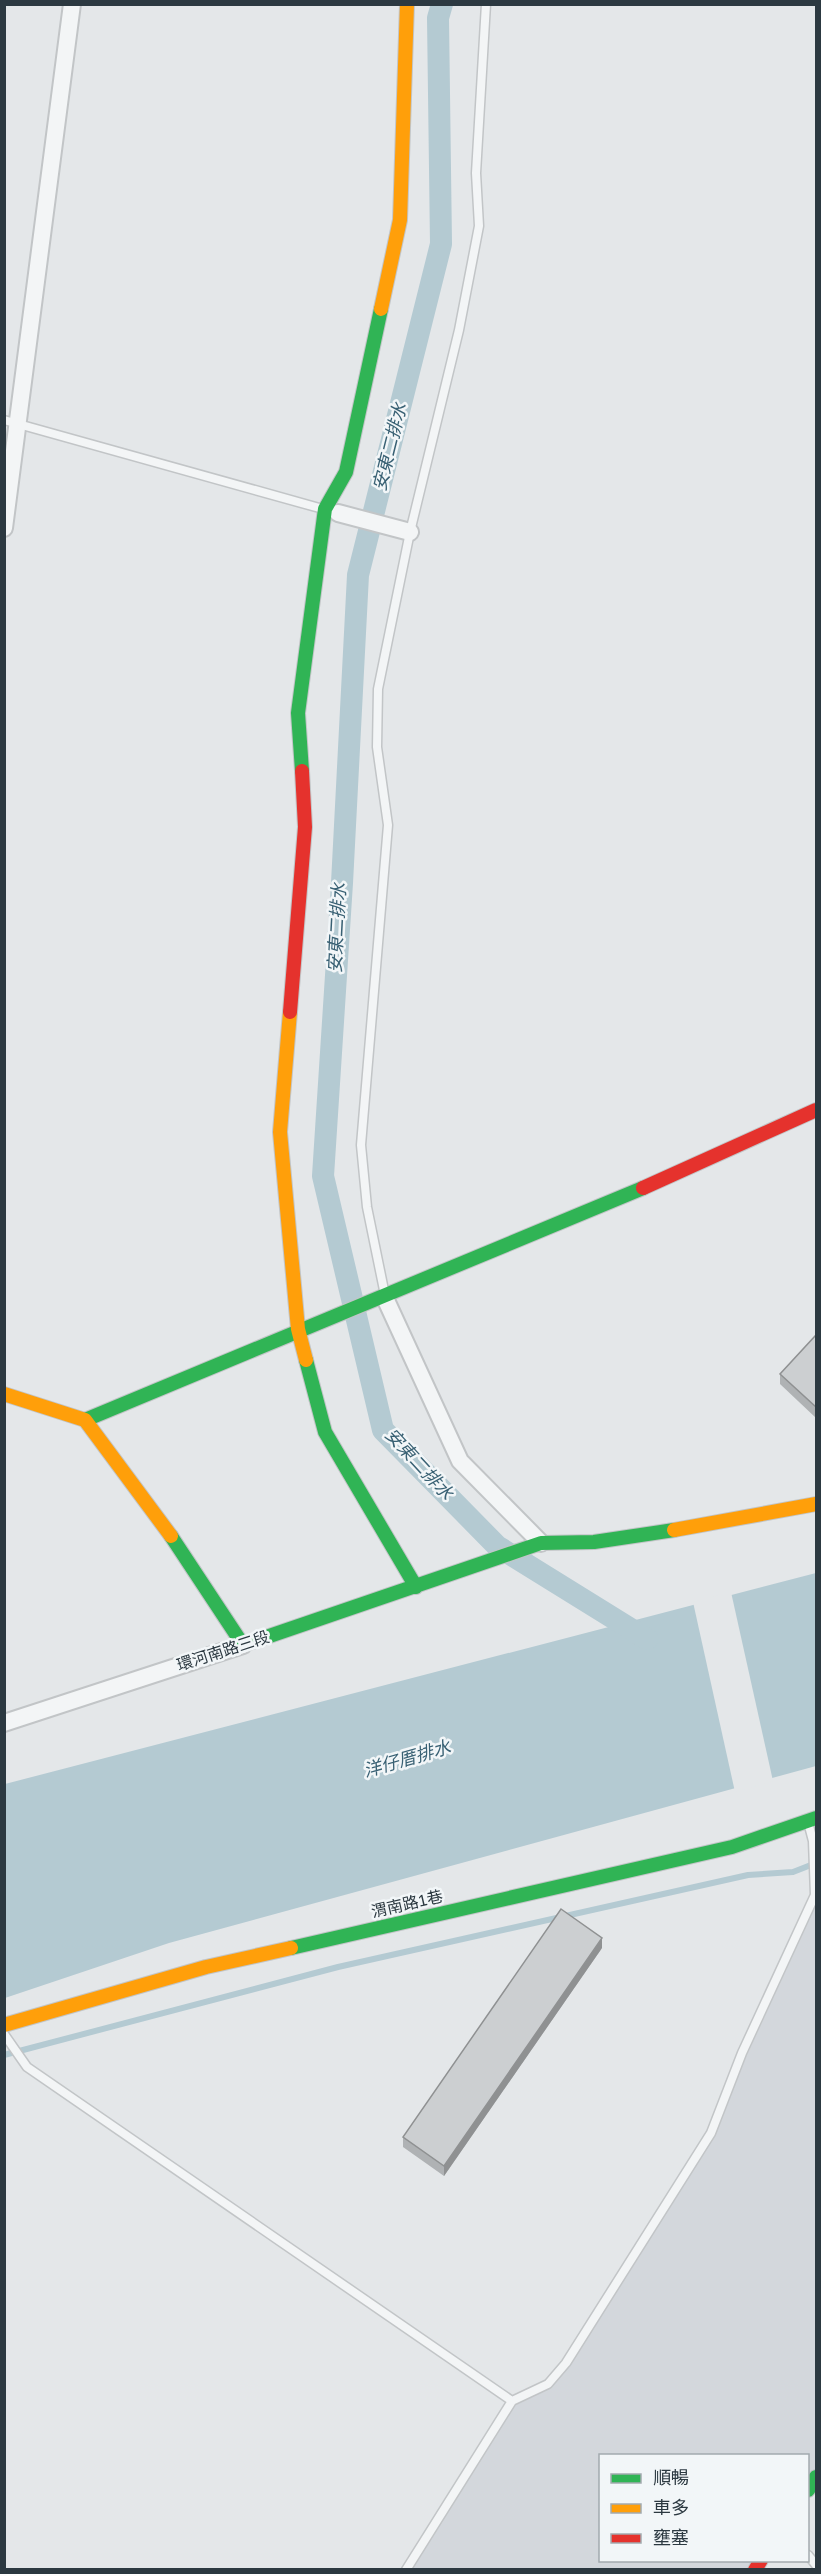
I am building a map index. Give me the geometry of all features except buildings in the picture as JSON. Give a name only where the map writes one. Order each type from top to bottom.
[{"type":"street","points":[[4,528],[12,422],[72,4]]},
{"type":"street","points":[[407,4],[400,220],[346,471],[332,511],[298,713],[305,827],[280,1132],[298,1329],[325,1432],[416,1587]]},
{"type":"street","points":[[332,511],[410,532]]},
{"type":"street","points":[[85,1420],[298,1329],[378,1301],[816,1110]]},
{"type":"street","points":[[378,1301],[460,1461],[541,1543]]},
{"type":"street","points":[[5,1395],[85,1420],[193,1566],[243,1645]]},
{"type":"street","name":"環河南路三段","points":[[4,1723],[442,1579],[541,1543],[594,1542],[683,1530],[816,1504]]},
{"type":"street","name":"渭南路1巷","points":[[4,2025],[206,1967],[732,1847],[812,1820]]},
{"type":"lane","points":[[378,1301],[361,1145],[388,825],[377,747],[378,689],[410,532],[459,330],[479,226],[476,173],[486,4]]},
{"type":"lane","points":[[12,422],[332,511]]},
{"type":"lane","points":[[406,2570],[512,2401],[548,2384],[566,2363],[711,2133],[742,2053],[815,1895],[812,1820]]},
{"type":"lane","points":[[4,2034],[27,2067],[512,2401]]},
{"type":"shaded area","points":[[816,1904],[816,2484],[809,2495],[809,2454],[599,2454],[599,2562],[764,2562],[759,2569],[406,2570],[512,2401],[548,2384],[711,2133]]},
{"type":"water","name":"洋仔厝排水","points":[[816,1573],[816,1766],[169,1943],[5,1998],[5,1784]]},
{"type":"pier","points":[[731,1592],[773,1781],[735,1792],[693,1602]]},
{"type":"waterway","name":"安東二排水","points":[[442,4],[438,18],[441,244],[358,575],[342,883],[323,1176],[383,1430],[497,1546],[647,1639]]},
{"type":"waterway","points":[[4,2055],[338,1967],[748,1875],[793,1872],[816,1863]]},
{"type":"traffic: fast","points":[[302,771],[298,713],[325,509],[346,472],[381,309]]},
{"type":"traffic: fast","points":[[85,1420],[643,1188]]},
{"type":"traffic: fast","points":[[306,1360],[325,1432],[416,1587]]},
{"type":"traffic: fast","points":[[171,1536],[243,1645],[541,1543],[594,1542],[674,1530]]},
{"type":"traffic: fast","points":[[291,1948],[732,1847],[816,1818]]},
{"type":"traffic: fast","points":[[809,2488],[816,2477]]},
{"type":"traffic: slow","points":[[381,309],[400,220],[407,4]]},
{"type":"traffic: slow","points":[[290,1012],[280,1132],[298,1329],[306,1360]]},
{"type":"traffic: slow","points":[[4,1394],[85,1420],[171,1536]]},
{"type":"traffic: slow","points":[[674,1530],[816,1504]]},
{"type":"traffic: slow","points":[[4,2025],[206,1967],[291,1948]]},
{"type":"traffic: jam","points":[[290,1012],[305,827],[302,771]]},
{"type":"traffic: jam","points":[[643,1188],[816,1110]]},
{"type":"traffic: jam","points":[[755,2570],[760,2562]]}]
